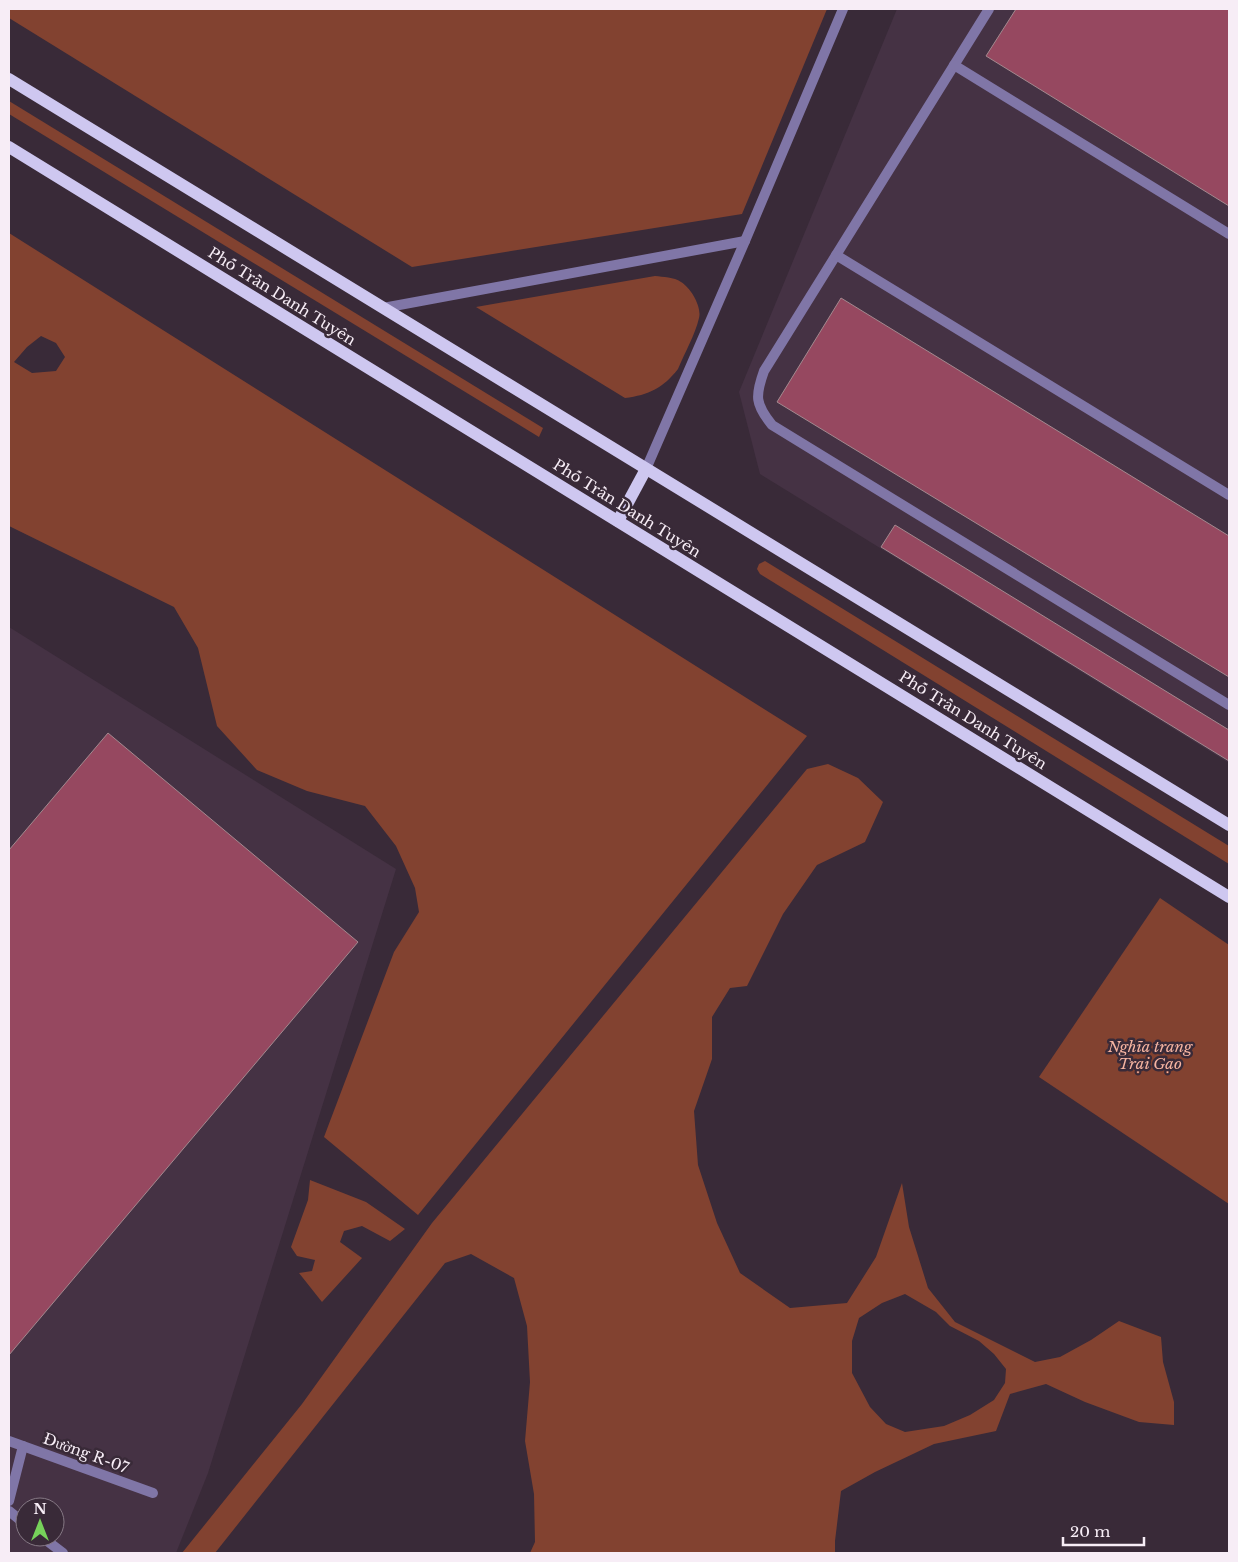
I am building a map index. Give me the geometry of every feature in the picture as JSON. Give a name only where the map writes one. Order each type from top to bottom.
[{"type":"main road","points":[[9,79],[1229,825]]},
{"type":"main road","name":"Phố Trần Danh Tuyên","points":[[9,147],[1229,897]]},
{"type":"main road","points":[[618,521],[646,469]]},
{"type":"street","points":[[646,469],[843,9]]},
{"type":"street","points":[[989,9],[764,371],[757,390],[760,411],[772,425],[1229,705]]},
{"type":"street","points":[[954,65],[1229,234]]},
{"type":"street","points":[[382,308],[745,241]]},
{"type":"street","points":[[836,255],[1229,495]]},
{"type":"street","name":"Đường R-07","points":[[9,1441],[152,1493]]},
{"type":"street","points":[[9,1501],[23,1446]]},
{"type":"shaded area","points":[[897,9],[1229,9],[1229,763],[760,474],[739,392]]},
{"type":"shaded area","points":[[9,627],[396,869],[208,1473],[176,1553],[9,1553]]},
{"type":"green space","points":[[9,9],[827,9],[742,214],[412,267],[9,18]]},
{"type":"green space","points":[[9,101],[543,428],[539,437],[9,114]]},
{"type":"green space","points":[[9,233],[807,736],[418,1215],[324,1137],[394,952],[419,912],[415,888],[396,846],[365,806],[307,791],[257,770],[217,726],[198,648],[174,607],[9,526]],"holes":[[[41,336],[56,343],[65,357],[56,371],[32,373],[14,362],[27,347]]]},
{"type":"green space","points":[[655,276],[675,279],[685,285],[697,303],[699,318],[678,369],[661,386],[648,393],[634,397],[625,398],[476,307]]},
{"type":"green space","points":[[765,561],[1229,846],[1229,864],[760,574],[757,569],[759,564]]},
{"type":"green space","points":[[828,764],[858,778],[883,802],[865,842],[817,865],[783,914],[747,986],[730,988],[712,1017],[712,1059],[694,1111],[698,1165],[717,1223],[740,1273],[790,1308],[847,1303],[876,1257],[902,1183],[909,1227],[928,1288],[955,1322],[1035,1362],[1060,1357],[1091,1340],[1119,1321],[1161,1337],[1163,1362],[1174,1402],[1174,1425],[1139,1422],[1085,1402],[1046,1384],[1010,1394],[996,1431],[934,1444],[875,1472],[841,1491],[835,1553],[530,1553],[535,1542],[534,1494],[525,1441],[530,1382],[527,1326],[514,1278],[471,1254],[445,1263],[215,1553],[182,1553],[302,1404],[432,1223],[807,769]],"holes":[[[905,1294],[936,1312],[950,1326],[979,1341],[994,1354],[1006,1369],[1005,1383],[994,1400],[970,1415],[944,1426],[905,1432],[886,1424],[870,1407],[852,1373],[852,1341],[859,1318],[882,1303]]]},
{"type":"green space","name":"Nghĩa trang Trại Gạo","points":[[1160,898],[1229,945],[1229,1204],[1039,1077]]},
{"type":"green space","points":[[310,1180],[366,1202],[405,1229],[390,1241],[362,1226],[344,1231],[340,1242],[362,1258],[322,1302],[299,1273],[312,1271],[315,1260],[297,1256],[291,1247],[308,1200]]},
{"type":"building","points":[[1016,9],[1229,9],[1229,206],[986,56]]},
{"type":"building","points":[[841,298],[1229,536],[1229,677],[777,402]]},
{"type":"building","points":[[895,525],[1229,730],[1229,761],[881,547]]},
{"type":"building","points":[[108,733],[358,942],[9,1355],[9,850]]}]
